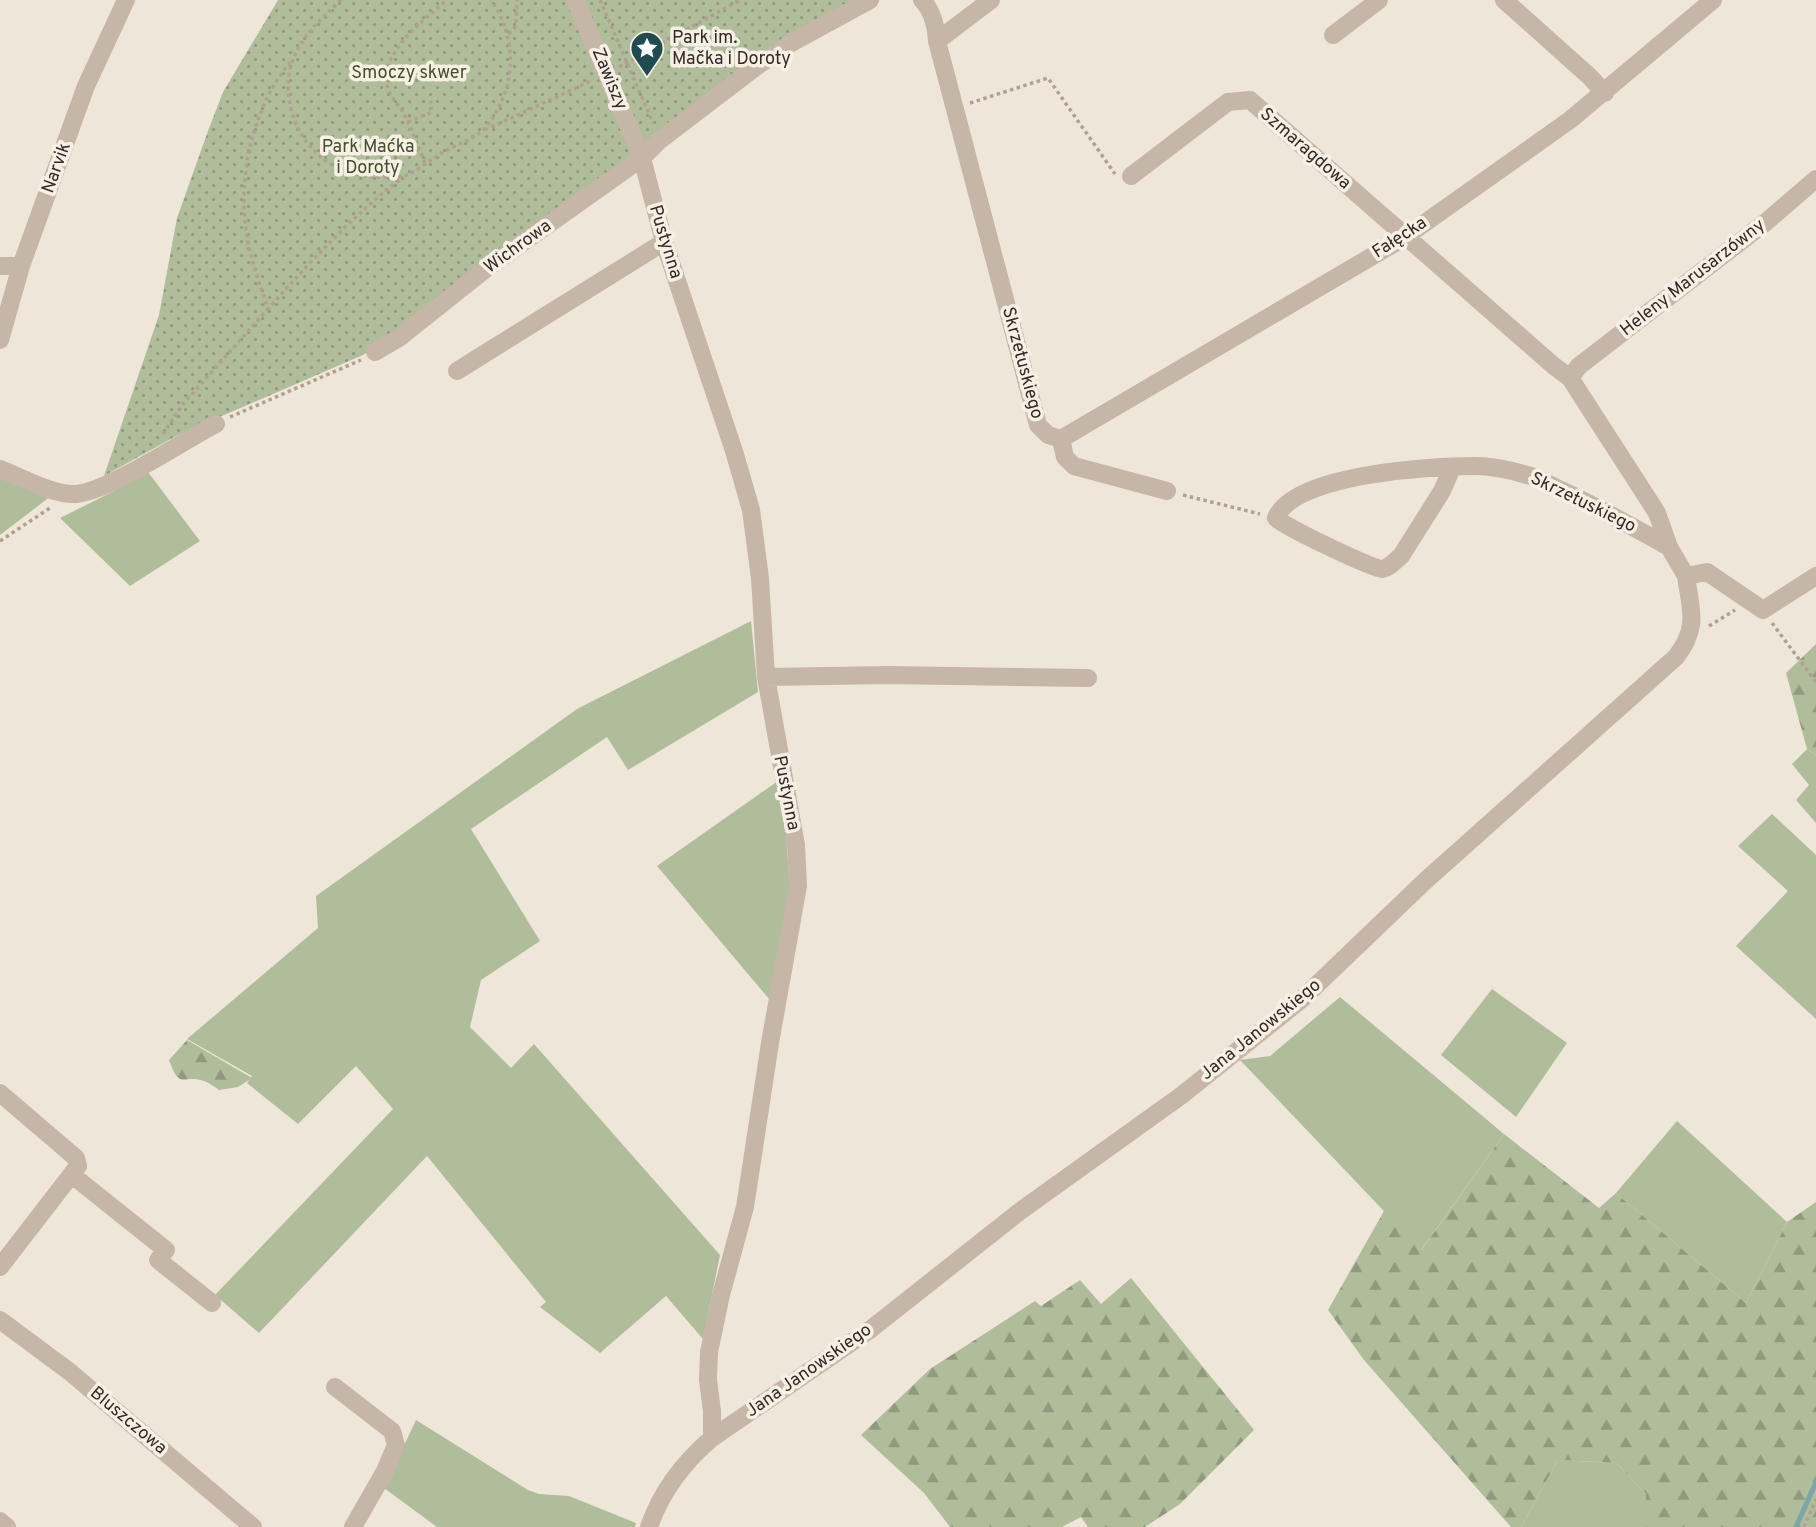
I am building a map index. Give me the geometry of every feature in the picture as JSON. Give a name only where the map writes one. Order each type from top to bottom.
[{"type":"street","name":"Narvik","points":[[0,340],[21,266],[86,86],[126,0]]},
{"type":"street","name":"Zawiszy","points":[[575,0],[642,158]]},
{"type":"street","name":"Wichrowa","points":[[375,352],[399,338],[487,268],[642,158],[660,140],[757,66],[791,43],[870,0]]},
{"type":"street","points":[[922,0],[928,6],[935,24],[937,41]]},
{"type":"street","points":[[937,41],[991,0]]},
{"type":"street","points":[[1333,34],[1378,0]]},
{"type":"street","points":[[1504,0],[1605,93]]},
{"type":"street","name":"Fałęcka","points":[[1061,439],[1405,237],[1570,120],[1713,0]]},
{"type":"street","name":"Skrzetuskiego","points":[[937,41],[1037,422],[1048,435],[1061,439],[1065,457],[1074,466],[1167,491]]},
{"type":"street","name":"Szmaragdowa","points":[[1131,176],[1228,102],[1250,100],[1405,237]]},
{"type":"street","name":"Pustynna","points":[[642,158],[664,242],[751,510],[760,578],[766,677],[796,845],[798,886],[745,1207],[709,1352],[712,1438]]},
{"type":"street","name":"Heleny Marusarzówny","points":[[1570,378],[1580,366],[1766,222],[1816,179]]},
{"type":"street","points":[[1405,237],[1570,378],[1657,513],[1669,547],[1686,576],[1692,623],[1689,640]]},
{"type":"street","points":[[457,371],[664,242]]},
{"type":"street","points":[[0,266],[21,266]]},
{"type":"street","points":[[0,469],[73,495],[83,494],[149,464],[216,424]]},
{"type":"street","points":[[1276,518],[1280,524],[1338,549],[1372,568],[1382,569],[1401,556],[1442,491],[1452,468]]},
{"type":"street","name":"Skrzetuskiego","points":[[1276,518],[1287,502],[1317,487],[1339,480],[1452,468],[1500,468],[1530,476],[1602,509],[1669,547]]},
{"type":"street","points":[[1686,576],[1707,572],[1756,606],[1816,576]]},
{"type":"street","name":"Jana Janowskiego","points":[[649,1527],[677,1474],[696,1451],[871,1329],[1019,1212],[1182,1095],[1302,999],[1461,848],[1676,657],[1689,640]]},
{"type":"street","points":[[766,677],[888,675],[1088,678]]},
{"type":"street","points":[[0,1093],[76,1158],[78,1166],[0,1267]]},
{"type":"street","points":[[72,1175],[166,1250],[158,1260],[212,1303]]},
{"type":"street","name":"Bluszczowa","points":[[0,1320],[70,1372],[253,1527]]},
{"type":"street","points":[[335,1387],[392,1432],[396,1446],[385,1471],[352,1527]]},
{"type":"street","points":[[0,1521],[8,1527]]},
{"type":"path","points":[[268,309],[247,237],[244,207],[246,169],[253,137],[267,98],[290,62],[315,24],[341,0]]},
{"type":"path","points":[[425,163],[408,122],[387,86],[386,75],[389,64],[406,38],[447,0]]},
{"type":"path","points":[[484,130],[508,84],[511,61],[509,34],[501,14],[491,0]]},
{"type":"path","points":[[509,34],[516,26],[517,0]]},
{"type":"path","points":[[600,0],[660,140]]},
{"type":"path","points":[[614,69],[740,0]]},
{"type":"path","points":[[290,62],[289,97],[293,115],[300,134],[313,151],[329,164],[347,173],[377,177],[405,176]]},
{"type":"path","points":[[163,435],[183,404],[328,242],[370,203],[425,163],[484,130],[600,76]]},
{"type":"path","points":[[955,108],[1048,78],[1122,183],[1131,176]]},
{"type":"path","points":[[408,122],[430,113],[433,109],[431,101]]},
{"type":"path","points":[[216,424],[349,367],[375,352]]},
{"type":"path","points":[[1167,491],[1276,518]]},
{"type":"path","points":[[0,541],[73,495]]},
{"type":"path","points":[[1689,640],[1756,606],[1816,682]]},
{"type":"path","points":[[1804,1527],[1816,1499]]},
{"type":"green space","name":"Park Maćka i Doroty","points":[[278,0],[862,0],[619,167],[417,321],[363,355],[178,435],[104,476],[159,315],[177,218],[208,131],[223,92]]},
{"type":"green space","points":[[148,472],[200,541],[130,586],[60,518],[114,491],[137,473]]},
{"type":"green space","points":[[0,476],[51,496],[0,535]]},
{"type":"green space","points":[[751,621],[758,692],[628,770],[607,737],[471,829],[540,941],[481,980],[470,1027],[511,1068],[534,1044],[720,1255],[703,1339],[666,1296],[600,1353],[540,1307],[546,1302],[427,1156],[259,1333],[215,1295],[393,1109],[356,1066],[298,1124],[247,1083],[252,1076],[187,1039],[318,928],[316,896],[577,709]]},
{"type":"green space","points":[[1816,644],[1816,755],[1807,749],[1786,673]]},
{"type":"green space","points":[[1807,749],[1816,755],[1816,823],[1796,800],[1809,785],[1792,764]]},
{"type":"green space","points":[[778,781],[786,833],[790,893],[770,1000],[657,866]]},
{"type":"green space","points":[[1772,814],[1816,855],[1816,1019],[1736,946],[1788,891],[1738,846]]},
{"type":"green space","points":[[1492,989],[1567,1043],[1516,1117],[1441,1055]]},
{"type":"green space","points":[[1340,997],[1504,1134],[1421,1250],[1240,1060],[1270,1056]]},
{"type":"green space","points":[[187,1040],[252,1078],[238,1087],[219,1090],[204,1081],[179,1078],[169,1060]]},
{"type":"green space","points":[[1677,1121],[1787,1222],[1746,1303],[1616,1193]]},
{"type":"green space","points":[[1504,1134],[1599,1208],[1616,1193],[1746,1303],[1787,1222],[1816,1202],[1816,1527],[1646,1527],[1646,1494],[1616,1463],[1558,1460],[1521,1527],[1511,1527],[1364,1360],[1328,1310],[1384,1211],[1422,1249]]},
{"type":"green space","points":[[1131,1278],[1254,1430],[1180,1504],[1145,1527],[1088,1527],[1081,1517],[1062,1527],[950,1527],[924,1493],[861,1435],[930,1369],[1035,1301],[1041,1306],[1080,1280],[1101,1304]]},
{"type":"green space","points":[[416,1420],[528,1490],[539,1494],[569,1496],[636,1523],[635,1527],[437,1527],[384,1488]]},
{"type":"green space","points":[[1558,1460],[1616,1463],[1646,1494],[1646,1527],[1521,1527]]},
{"type":"waterway","points":[[1796,1527],[1816,1482]]},
{"type":"place","name":"Park im. Mačka i Doroty","points":[[647,78]]},
{"type":"park label","name":"Smoczy skwer","points":[[409,73]]}]
